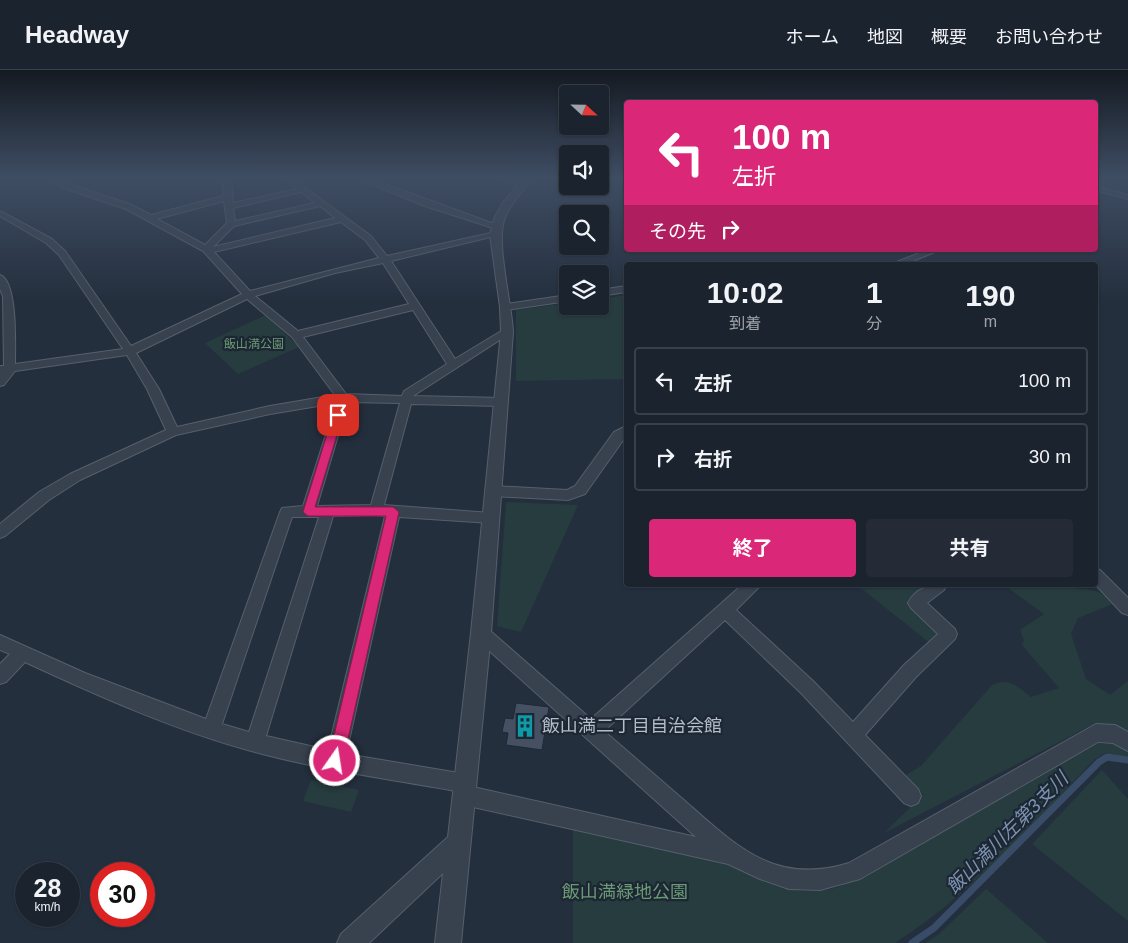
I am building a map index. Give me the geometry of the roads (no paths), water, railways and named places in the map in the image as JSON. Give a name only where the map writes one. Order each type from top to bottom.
[{"type":"street","points":[[10,219],[48,241],[62,253],[154,389],[173,432]]},
{"type":"street","points":[[153,219],[207,250],[248,295],[296,335],[343,398]]},
{"type":"street","points":[[231,219],[231,224]]},
{"type":"street","points":[[207,250],[231,224],[254,219]]},
{"type":"street","points":[[207,250],[341,219],[368,238],[385,259],[454,366]]},
{"type":"street","points":[[466,219],[495,230]]},
{"type":"street","points":[[448,943],[457,844],[481,633],[507,332],[506,307],[495,230],[498,219]]},
{"type":"street","points":[[5,370],[128,352],[248,295],[333,271],[495,230]]},
{"type":"street","points":[[902,262],[930,252]]},
{"type":"street","points":[[0,278],[8,296],[5,370],[0,382]]},
{"type":"street","points":[[609,292],[624,289]]},
{"type":"street","points":[[506,307],[559,299]]},
{"type":"street","points":[[296,335],[415,306]]},
{"type":"street","points":[[376,510],[408,394],[507,332]]},
{"type":"street","points":[[308,512],[343,398]]},
{"type":"street","points":[[0,532],[44,496],[75,477],[173,432],[270,410],[343,398],[502,402]]},
{"type":"street","points":[[493,491],[568,495],[580,490],[618,435],[624,431]]},
{"type":"street","points":[[211,730],[287,512],[376,510],[491,518]]},
{"type":"street","points":[[255,743],[328,511]]},
{"type":"street","points":[[335,761],[393,512]]},
{"type":"street","points":[[1098,577],[1128,608]]},
{"type":"street","points":[[592,730],[751,587]]},
{"type":"street","points":[[854,734],[910,671],[949,634],[916,603],[936,587]]},
{"type":"street","points":[[726,610],[854,734],[911,796]]},
{"type":"street","points":[[481,633],[730,854],[760,871],[793,880],[821,880],[852,872],[1096,733],[1115,734],[1128,742]]},
{"type":"street","points":[[0,642],[80,679],[211,730],[255,743],[464,789],[730,854]]},
{"type":"street","points":[[0,676],[23,652]]},
{"type":"street","points":[[350,943],[457,844]]},
{"type":"waterway","name":"飯山満川左第3支川","points":[[912,943],[934,928],[1099,762],[1107,757],[1128,760]]},
{"type":"place","name":"飯山満二丁目自治会館","points":[[525,726]]},
{"type":"park label","name":"飯山満公園","points":[[254,344]]},
{"type":"park label","name":"飯山満緑地公園","points":[[625,892]]}]
